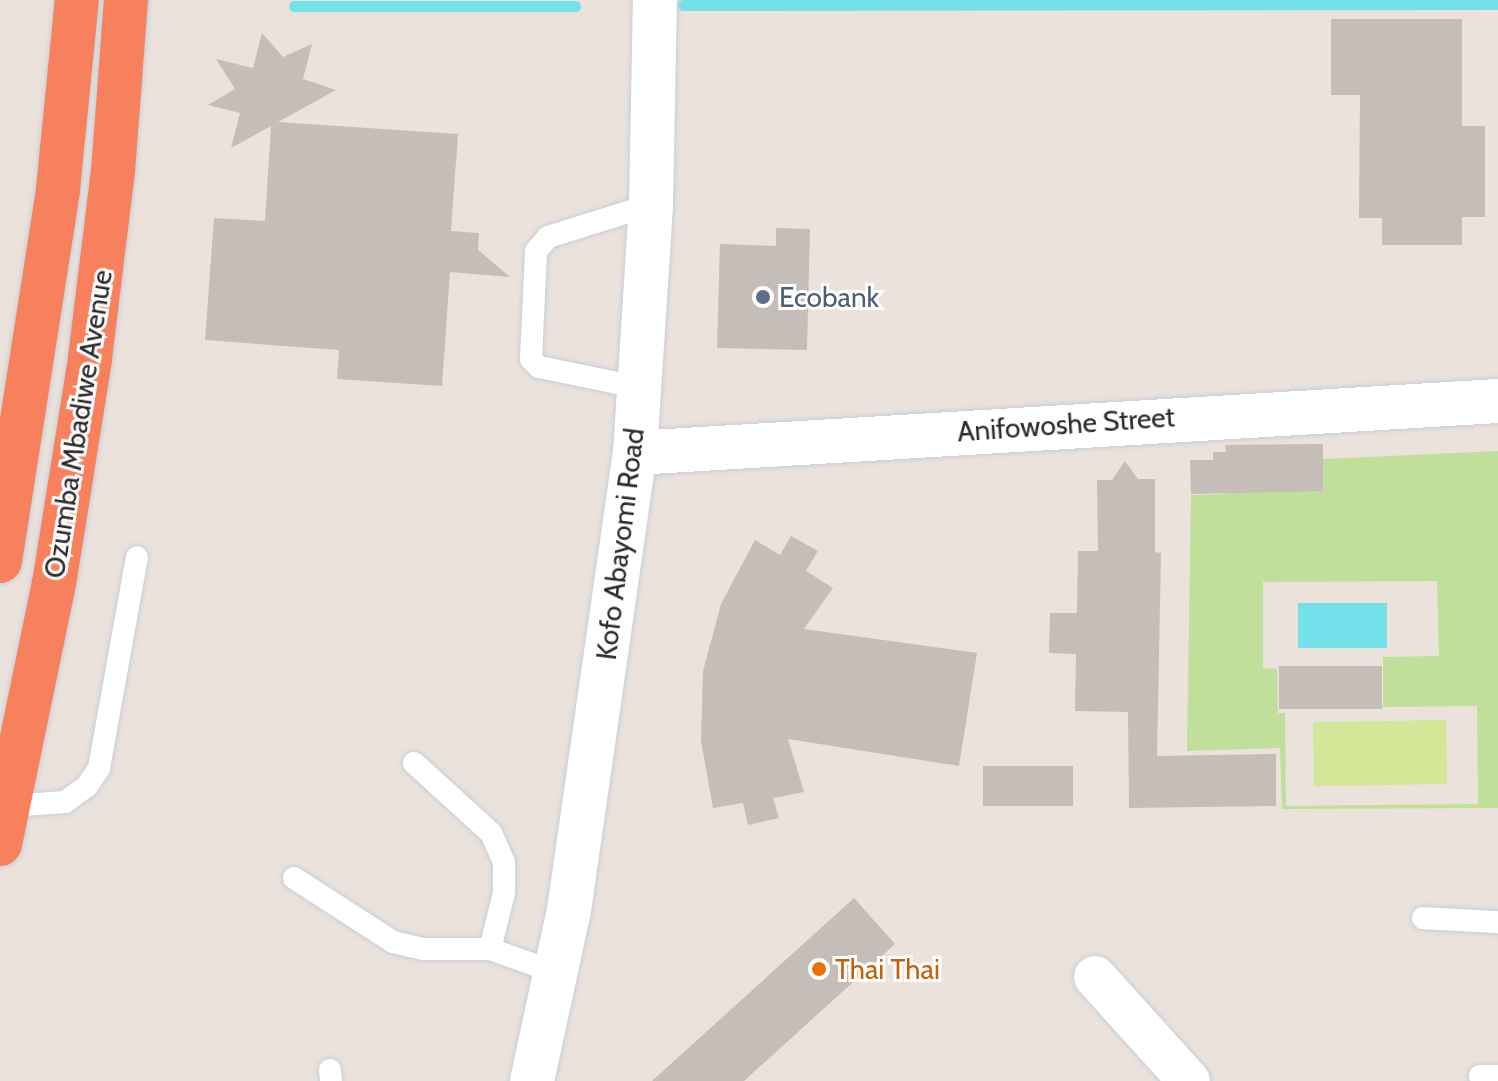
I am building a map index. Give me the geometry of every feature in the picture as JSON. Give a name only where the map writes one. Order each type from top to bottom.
[{"type":"highway","name":"Ozumba Mbadiwe Avenue","points":[[0,561],[58,189],[77,0]]},
{"type":"highway","name":"Ozumba Mbadiwe Avenue","points":[[4,825],[54,584],[90,358],[113,172],[126,0]]},
{"type":"street","name":"Kofo Abayomi Road","points":[[532,1081],[552,971],[569,910],[635,453],[651,205],[655,0]]},
{"type":"street","name":"Anifowoshe Street","points":[[635,453],[1498,401]]},
{"type":"street","points":[[1095,977],[1189,1081]]},
{"type":"lane","points":[[637,387],[539,367],[531,359],[536,251],[548,237],[651,205]]},
{"type":"lane","points":[[4,825],[65,802],[87,786],[99,768],[137,557]]},
{"type":"lane","points":[[414,763],[491,833],[504,862],[504,893],[490,949]]},
{"type":"lane","points":[[294,878],[393,942],[424,949],[490,949],[552,971]]},
{"type":"lane","points":[[1423,918],[1498,922]]},
{"type":"green space","points":[[1498,451],[1498,808],[1282,809],[1280,748],[1187,751],[1191,495],[1226,494],[1226,460],[1279,491],[1322,491],[1323,459]],"holes":[[[1437,581],[1439,656],[1383,657],[1383,707],[1477,706],[1478,804],[1286,806],[1285,713],[1278,713],[1277,669],[1263,668],[1263,582]]]},
{"type":"green space","points":[[1446,720],[1447,784],[1314,786],[1313,722]]},
{"type":"water","points":[[1298,603],[1387,603],[1387,648],[1298,648]]},
{"type":"building","points":[[1331,19],[1462,19],[1462,126],[1485,126],[1485,217],[1462,217],[1462,245],[1382,245],[1382,218],[1359,218],[1360,95],[1331,95]]},
{"type":"building","points":[[262,33],[283,57],[312,44],[303,79],[336,90],[278,122],[458,134],[451,231],[479,233],[478,250],[510,277],[450,272],[442,386],[337,379],[339,350],[205,340],[214,218],[265,221],[271,126],[231,148],[240,113],[208,105],[235,89],[216,59],[253,68]]},
{"type":"building","name":"Ecobank","points":[[776,228],[810,229],[807,350],[717,348],[720,244],[776,246]]},
{"type":"building","points":[[1323,444],[1323,491],[1191,494],[1190,460],[1213,460],[1213,452],[1226,452],[1225,445]]},
{"type":"building","points":[[1125,461],[1138,479],[1155,479],[1155,552],[1161,553],[1157,756],[1276,754],[1276,806],[1129,808],[1128,712],[1075,711],[1076,654],[1049,653],[1050,613],[1077,613],[1078,551],[1098,551],[1097,480],[1112,480]]},
{"type":"building","points":[[791,536],[818,551],[806,571],[833,588],[804,629],[977,653],[959,766],[788,739],[804,792],[773,798],[779,818],[748,825],[743,803],[713,808],[701,741],[703,671],[721,604],[755,540],[780,555]]},
{"type":"building","points":[[1279,666],[1382,666],[1382,709],[1279,709]]},
{"type":"building","points":[[983,766],[1073,766],[1073,806],[983,806]]},
{"type":"building","points":[[854,898],[895,944],[744,1081],[652,1081]]},
{"type":"waterway","points":[[683,5],[1498,4]]},
{"type":"waterway","points":[[294,6],[575,6]]},
{"type":"place","name":"Ecobank","points":[[763,297]]},
{"type":"place","name":"Thai Thai","points":[[819,969]]}]
